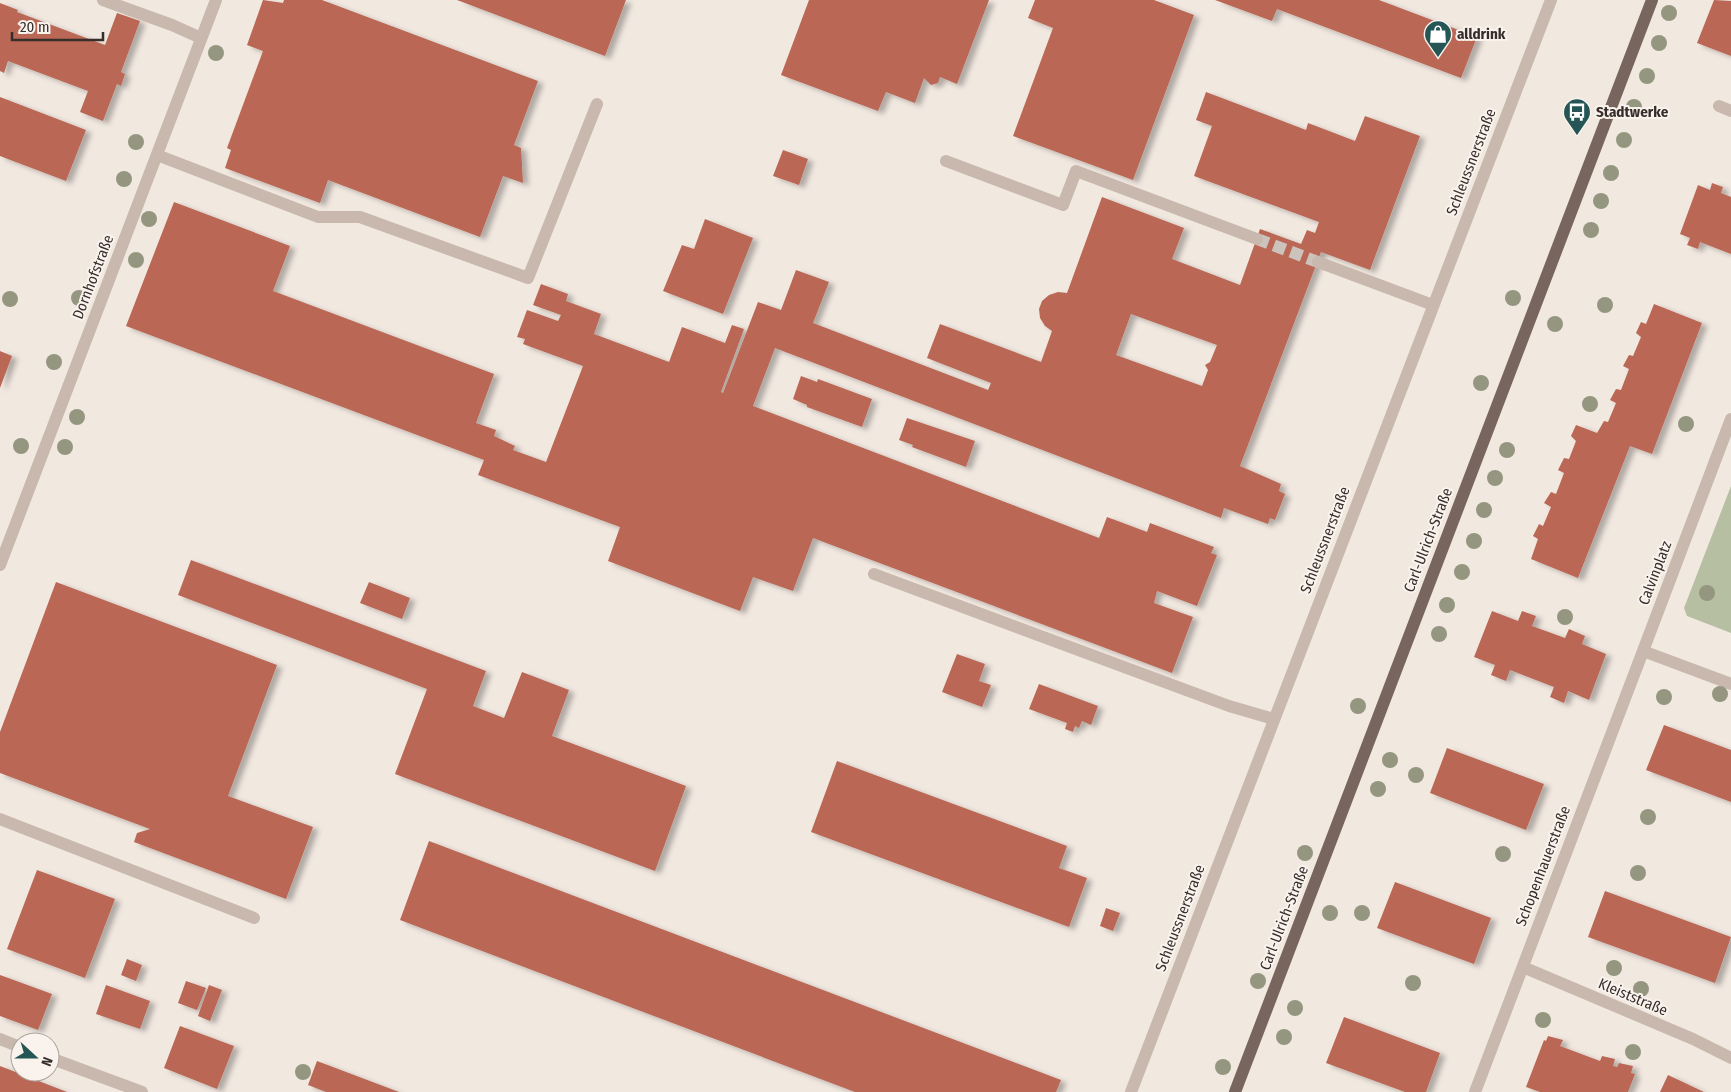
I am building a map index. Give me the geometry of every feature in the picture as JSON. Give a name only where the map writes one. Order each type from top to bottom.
[{"type":"main road","name":"Carl-Ulrich-Straße","points":[[1234,1092],[1652,0]]},
{"type":"street","points":[[103,0],[172,25],[201,38]]},
{"type":"street","name":"Dornhofstraße","points":[[0,565],[216,0]]},
{"type":"street","name":"Schleussnerstraße","points":[[1131,1092],[1551,0]]},
{"type":"street","points":[[157,155],[318,217],[360,217],[528,278],[597,104]]},
{"type":"street","points":[[946,162],[1063,205],[1076,171],[1257,239]]},
{"type":"street","points":[[1318,262],[1433,305]]},
{"type":"street","name":"Calvinplatz","points":[[1643,651],[1731,419]]},
{"type":"street","points":[[874,574],[1229,706],[1274,719]]},
{"type":"street","points":[[1643,651],[1731,684]]},
{"type":"street","name":"Schopenhauerstraße","points":[[1474,1092],[1643,651]]},
{"type":"street","points":[[0,819],[254,918]]},
{"type":"street","name":"Kleiststraße","points":[[1522,968],[1693,1039],[1731,1058]]},
{"type":"street","points":[[60,1063],[111,1087],[142,1092]]},
{"type":"green space","points":[[1731,486],[1731,633],[1687,616],[1684,608]]},
{"type":"building","points":[[263,0],[283,3],[284,0],[322,0],[538,81],[514,145],[521,148],[523,183],[503,176],[480,237],[328,180],[320,203],[225,168],[231,150],[227,148],[263,51],[247,45]]},
{"type":"building","points":[[457,0],[626,0],[605,56]]},
{"type":"building","points":[[809,0],[989,0],[957,84],[940,77],[938,83],[931,85],[924,78],[915,103],[886,92],[878,111],[781,75]]},
{"type":"building","points":[[1035,0],[1154,0],[1194,15],[1133,180],[1013,136],[1053,28],[1028,18]]},
{"type":"building","name":"alldrink","points":[[1215,0],[1379,0],[1477,37],[1461,78],[1277,9],[1272,21]]},
{"type":"building","points":[[1714,0],[1731,1],[1731,56],[1697,43]]},
{"type":"building","points":[[0,3],[18,10],[17,12],[105,45],[117,13],[140,21],[121,72],[125,74],[121,86],[117,84],[103,121],[80,112],[88,91],[8,61],[4,73],[0,71]]},
{"type":"building","points":[[1206,92],[1306,130],[1308,123],[1355,141],[1365,116],[1420,136],[1370,270],[1321,252],[1240,466],[1281,484],[1279,491],[1285,494],[1275,520],[1270,518],[1268,524],[1224,508],[1221,518],[775,348],[753,406],[1099,538],[1107,517],[1147,532],[1150,523],[1214,547],[1211,553],[1217,555],[1197,606],[1157,591],[1154,603],[1193,617],[1172,673],[813,538],[793,591],[753,577],[740,611],[608,561],[620,527],[478,475],[484,460],[126,326],[174,202],[290,246],[273,291],[494,374],[476,423],[496,430],[494,436],[515,446],[513,450],[546,462],[583,366],[523,344],[525,339],[517,337],[527,310],[558,321],[561,315],[533,305],[541,284],[568,294],[566,301],[601,314],[594,334],[669,362],[682,327],[725,343],[732,325],[744,329],[721,392],[723,393],[758,302],[781,310],[796,270],[829,282],[813,323],[988,390],[991,383],[927,358],[940,324],[1041,362],[1052,331],[1045,326],[1040,318],[1039,309],[1042,301],[1049,295],[1058,292],[1067,293],[1102,197],[1184,228],[1172,259],[1240,285],[1260,229],[1301,244],[1307,230],[1315,233],[1319,222],[1194,176],[1212,126],[1196,120]],"holes":[[[1131,314],[1217,345],[1210,362],[1205,365],[1208,370],[1202,386],[1116,355]]]},
{"type":"building","points":[[0,97],[86,130],[66,181],[0,156]]},
{"type":"building","points":[[783,150],[808,159],[799,185],[773,176]]},
{"type":"building","points":[[1712,183],[1723,187],[1721,193],[1731,197],[1731,254],[1700,242],[1698,249],[1687,245],[1690,238],[1680,234],[1698,185],[1710,190]]},
{"type":"building","points":[[705,219],[753,238],[723,314],[663,291],[682,245],[694,249]]},
{"type":"building","points":[[1654,304],[1702,323],[1652,454],[1630,446],[1578,578],[1531,559],[1538,539],[1533,536],[1539,524],[1543,526],[1551,507],[1544,503],[1551,492],[1556,494],[1564,473],[1558,470],[1564,458],[1569,459],[1576,441],[1571,436],[1576,425],[1597,433],[1604,421],[1608,422],[1616,403],[1610,400],[1616,389],[1621,390],[1629,369],[1623,366],[1629,355],[1633,356],[1641,337],[1636,333],[1641,322],[1646,324]]},
{"type":"building","points":[[0,351],[12,356],[0,388]]},
{"type":"building","points":[[801,376],[817,382],[818,379],[872,399],[862,427],[807,407],[807,405],[793,399]]},
{"type":"building","points":[[907,418],[975,441],[966,467],[912,447],[913,445],[899,440]]},
{"type":"building","points":[[191,560],[486,671],[473,706],[504,718],[522,672],[569,690],[552,736],[686,786],[655,871],[395,774],[427,689],[178,595]]},
{"type":"building","points":[[56,582],[277,665],[228,796],[313,827],[286,899],[134,842],[137,833],[150,829],[0,773],[0,732]]},
{"type":"building","points":[[369,582],[410,598],[402,619],[360,603]]},
{"type":"building","points":[[1492,611],[1518,621],[1522,611],[1536,616],[1532,626],[1565,638],[1569,629],[1585,636],[1582,644],[1606,654],[1589,700],[1568,691],[1564,703],[1550,697],[1554,687],[1510,670],[1506,681],[1491,675],[1495,665],[1474,657]]},
{"type":"building","points":[[957,654],[985,664],[979,681],[991,685],[982,707],[942,692]]},
{"type":"building","points":[[1039,684],[1098,706],[1091,725],[1082,721],[1079,728],[1075,726],[1073,732],[1065,729],[1067,723],[1029,709]]},
{"type":"building","points":[[1664,725],[1731,750],[1731,802],[1646,770]]},
{"type":"building","points":[[1447,748],[1544,784],[1526,830],[1430,793]]},
{"type":"building","points":[[837,761],[1067,846],[1059,868],[1087,878],[1069,927],[811,832]]},
{"type":"building","points":[[429,841],[1061,1080],[1056,1092],[855,1092],[400,920]]},
{"type":"building","points":[[37,870],[115,899],[85,978],[7,949]]},
{"type":"building","points":[[1395,882],[1491,918],[1474,964],[1377,928]]},
{"type":"building","points":[[1605,891],[1731,937],[1715,983],[1588,937]]},
{"type":"building","points":[[1106,908],[1120,913],[1113,931],[1100,926]]},
{"type":"building","points":[[127,959],[142,965],[136,981],[121,975]]},
{"type":"building","points":[[0,975],[52,994],[38,1030],[0,1016]]},
{"type":"building","points":[[186,981],[206,988],[197,1010],[178,1003]]},
{"type":"building","points":[[106,985],[150,1001],[140,1029],[96,1014]]},
{"type":"building","points":[[209,985],[222,990],[210,1021],[198,1016]]},
{"type":"building","points":[[1344,1017],[1440,1053],[1426,1092],[1405,1092],[1326,1063]]},
{"type":"building","points":[[180,1026],[234,1046],[217,1089],[164,1068]]},
{"type":"building","points":[[1548,1036],[1563,1040],[1560,1046],[1600,1061],[1602,1056],[1615,1059],[1613,1066],[1617,1067],[1619,1063],[1633,1066],[1631,1073],[1635,1074],[1628,1092],[1540,1092],[1526,1087],[1544,1040],[1546,1041]]},
{"type":"building","points":[[317,1061],[399,1092],[326,1092],[308,1085]]},
{"type":"building","points":[[0,1066],[10,1070],[10,1082],[41,1082],[67,1092],[0,1092]]},
{"type":"building","points":[[1668,1075],[1704,1092],[1660,1092]]},
{"type":"tunnel","points":[[1257,239],[1318,262]]},
{"type":"place","name":"alldrink","points":[[1438,58]]},
{"type":"place","name":"Stadtwerke","points":[[1577,136]]}]
